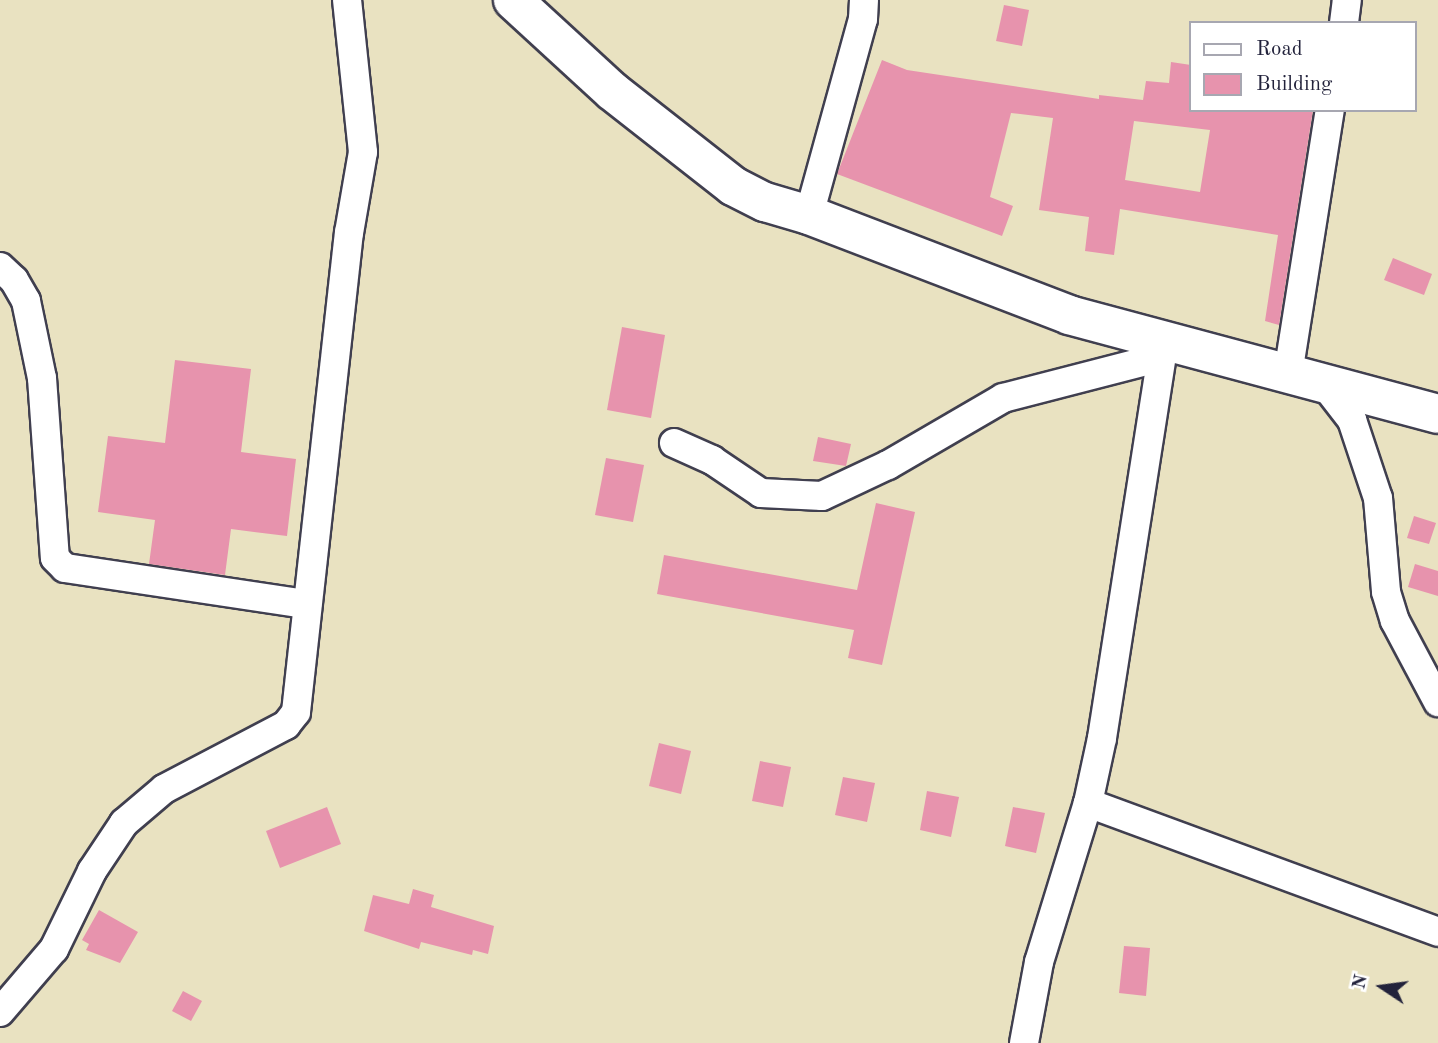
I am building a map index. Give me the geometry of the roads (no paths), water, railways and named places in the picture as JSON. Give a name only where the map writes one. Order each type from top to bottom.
[{"type":"main road","points":[[513,0],[612,91],[733,186],[765,202],[810,215],[1163,349],[1306,379],[1438,414]]},
{"type":"street","points":[[0,1012],[54,949],[92,871],[124,823],[164,789],[286,725],[296,712],[349,233],[363,152],[347,0]]},
{"type":"street","points":[[810,215],[863,19],[864,0]]},
{"type":"street","points":[[1344,21],[1347,0]]},
{"type":"street","points":[[1330,112],[1306,379],[1352,420],[1378,498],[1386,592],[1395,621],[1438,702]]},
{"type":"street","points":[[0,267],[14,280],[26,301],[42,378],[55,558],[65,568],[307,604]]},
{"type":"street","points":[[674,443],[712,460],[761,492],[822,496],[888,465],[1003,398],[1163,349],[1088,803],[1039,962],[1024,1043]]},
{"type":"street","points":[[1088,803],[1290,881],[1438,932]]}]
